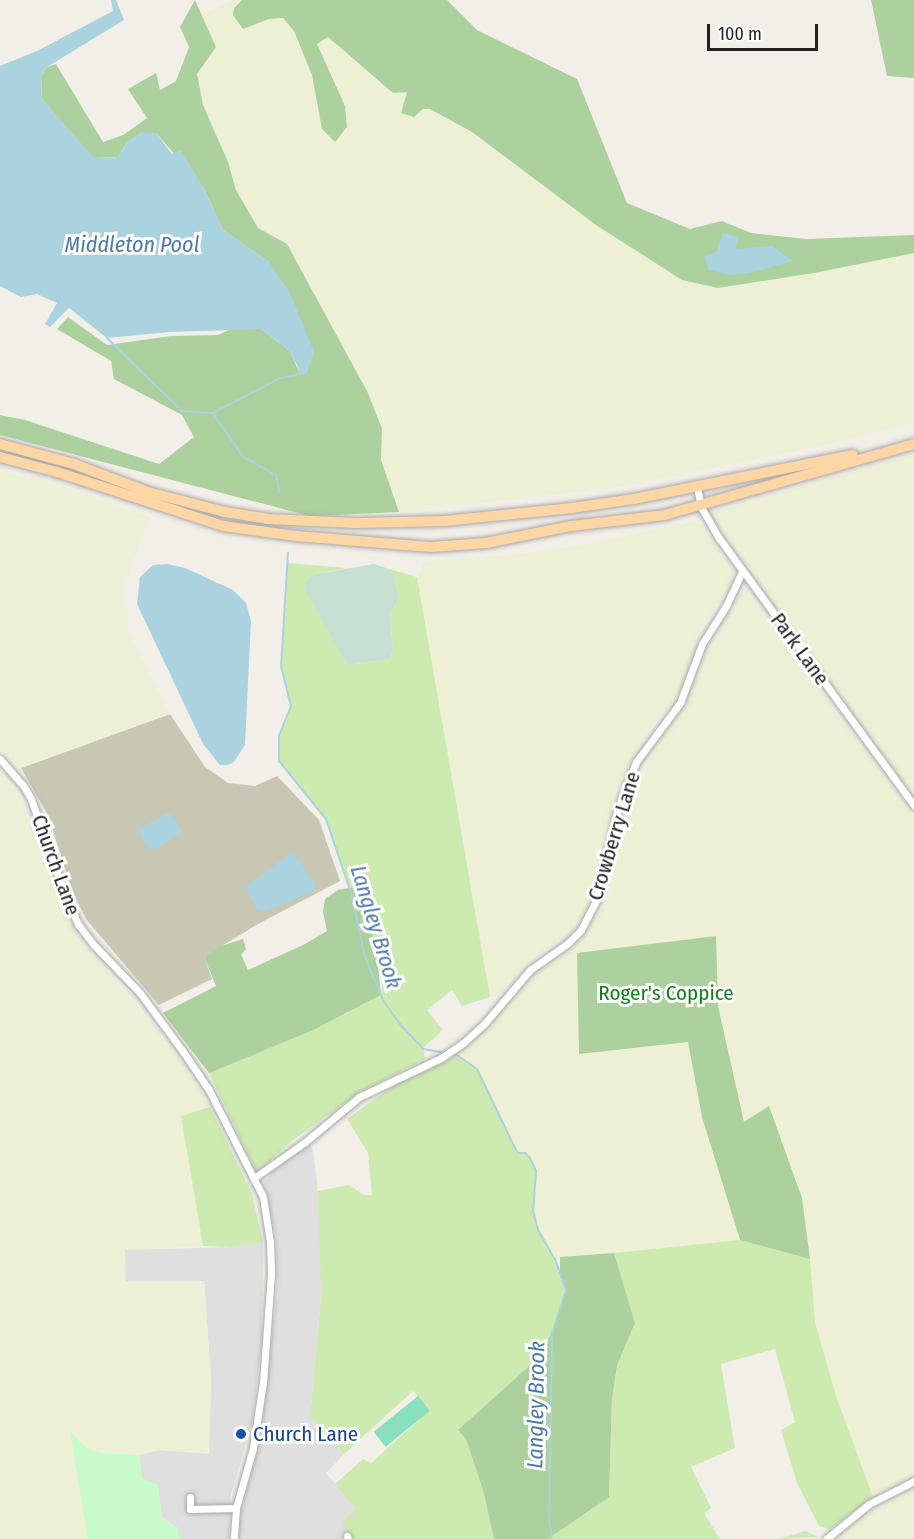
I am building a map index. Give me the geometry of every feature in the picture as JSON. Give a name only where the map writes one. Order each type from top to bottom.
[{"type":"main road","points":[[0,444],[74,464],[148,492],[186,503],[268,519],[393,524],[495,517],[592,505],[697,487],[914,444]]},
{"type":"main road","points":[[0,457],[57,472],[223,526],[296,536],[431,547],[486,543],[571,526],[665,515],[701,507],[914,444]]},
{"type":"street","name":"Park Lane","points":[[697,487],[701,507],[742,571],[914,805]]},
{"type":"street","name":"Crowberry Lane","points":[[254,1178],[305,1142],[359,1097],[441,1058],[463,1043],[485,1023],[530,970],[568,943],[581,930],[597,899],[618,808],[636,762],[680,703],[702,644],[726,606],[742,571]]},
{"type":"street","name":"Church Lane","points":[[0,759],[23,785],[31,799],[78,924],[94,945],[140,993],[209,1090],[254,1178],[266,1208],[271,1274],[259,1418],[236,1508],[234,1539]]},
{"type":"street","points":[[826,1539],[869,1504],[914,1481]]},
{"type":"street","points":[[190,1497],[190,1509],[236,1508]]},
{"type":"shaded area","points":[[374,564],[386,568],[394,575],[399,597],[390,616],[393,650],[390,659],[347,665],[304,588],[307,580],[317,574]]},
{"type":"shaded area","points":[[170,714],[205,767],[228,783],[255,786],[277,776],[319,820],[340,881],[258,924],[204,957],[212,979],[159,1005],[86,919],[72,890],[48,815],[21,768]]},
{"type":"shaded area","points":[[310,1145],[313,1150],[320,1207],[321,1297],[310,1417],[344,1454],[326,1473],[357,1509],[351,1539],[239,1539],[239,1518],[261,1436],[278,1283],[276,1234],[264,1183],[274,1169]]},
{"type":"shaded area","points":[[263,1242],[262,1339],[252,1423],[231,1494],[229,1539],[179,1539],[177,1527],[162,1518],[158,1485],[142,1479],[139,1455],[159,1450],[209,1453],[211,1379],[204,1281],[125,1281],[125,1250],[231,1247]]},
{"type":"green space","points":[[195,0],[216,47],[197,74],[203,105],[228,162],[236,190],[258,228],[287,244],[368,393],[382,429],[381,460],[399,512],[310,516],[0,435],[0,415],[25,420],[159,464],[194,437],[182,415],[114,379],[111,361],[57,329],[68,317],[107,345],[171,336],[218,335],[231,329],[261,329],[290,351],[300,374],[269,262],[223,230],[203,187],[156,133],[127,142],[118,157],[93,158],[42,99],[41,76],[47,67],[56,64],[103,142],[123,135],[147,118],[128,89],[156,73],[160,90],[176,81],[189,47],[180,27]]},
{"type":"green space","points":[[233,0],[242,0],[239,6],[243,29],[269,19],[283,18],[294,31],[312,75],[322,129],[334,141],[347,127],[345,106],[317,44],[328,37],[393,92],[407,92],[401,113],[430,109],[472,132],[510,162],[718,288],[814,273],[914,253],[914,422],[825,445],[614,488],[399,512],[381,460],[382,429],[287,244],[258,228],[236,190],[228,162],[203,105],[197,74],[216,47],[202,14]]},
{"type":"green space","points":[[242,0],[447,0],[477,30],[577,79],[627,203],[690,229],[722,221],[751,233],[806,239],[914,235],[914,253],[814,273],[718,288],[682,280],[596,225],[472,132],[430,109],[423,109],[414,117],[401,113],[407,92],[393,93],[328,37],[317,44],[345,106],[347,127],[335,142],[322,129],[312,75],[294,31],[283,18],[269,19],[243,29],[233,15],[234,8]]},
{"type":"green space","points":[[871,0],[914,0],[914,78],[887,76]]},
{"type":"green space","points":[[914,454],[914,797],[712,517],[714,512]]},
{"type":"green space","points":[[0,471],[48,481],[150,517],[123,587],[129,632],[170,714],[21,768],[0,749]]},
{"type":"green space","points":[[698,520],[734,570],[729,587],[699,631],[685,681],[673,701],[648,730],[629,763],[613,801],[585,910],[574,928],[533,959],[498,995],[490,997],[417,577],[424,561],[504,556],[585,545]]},
{"type":"green space","points":[[287,563],[347,568],[317,574],[347,665],[390,659],[393,650],[390,616],[399,597],[394,575],[386,568],[417,577],[490,997],[462,1006],[452,990],[427,1010],[443,1030],[423,1048],[425,1059],[360,1092],[289,1143],[257,1173],[209,1073],[341,1016],[381,995],[382,983],[376,946],[365,908],[355,887],[349,888],[326,819],[279,761],[279,736],[291,706],[281,666]]},
{"type":"green space","points":[[745,591],[914,817],[914,1478],[873,1497],[836,1396],[815,1322],[810,1259],[740,1240],[555,1259],[538,1230],[533,1210],[537,1187],[457,1055],[485,1030],[525,982],[583,938],[610,896],[623,823],[657,744],[679,712],[722,624]]},
{"type":"green space","points":[[0,770],[22,802],[58,899],[78,936],[184,1064],[210,1107],[181,1116],[203,1246],[125,1250],[126,1281],[204,1281],[211,1379],[209,1454],[159,1450],[139,1455],[102,1453],[88,1449],[71,1433],[88,1539],[0,1539]]},
{"type":"green space","points":[[355,887],[365,909],[376,946],[381,995],[311,1031],[209,1073],[163,1013],[216,986],[204,957],[221,946],[243,939],[246,949],[241,955],[248,970],[305,944],[327,931],[323,912],[325,899],[338,890]]},
{"type":"green space","name":"Roger's Coppice","points":[[716,936],[718,1006],[744,1122],[769,1106],[802,1198],[810,1259],[740,1240],[702,1117],[688,1042],[579,1054],[577,953]]},
{"type":"green space","points":[[457,1055],[477,1069],[517,1152],[525,1153],[530,1158],[536,1171],[533,1210],[538,1230],[555,1259],[566,1290],[552,1333],[528,1367],[458,1430],[466,1439],[483,1490],[494,1539],[351,1539],[342,1523],[356,1509],[335,1484],[363,1459],[371,1463],[430,1410],[413,1391],[344,1454],[310,1417],[321,1297],[318,1191],[349,1185],[364,1195],[372,1195],[368,1153],[347,1119],[399,1082]]},
{"type":"green space","points":[[210,1107],[252,1194],[263,1242],[231,1247],[203,1246],[181,1116]]},
{"type":"green space","points":[[740,1240],[810,1259],[815,1322],[836,1396],[873,1497],[829,1529],[819,1526],[797,1483],[781,1430],[795,1422],[775,1349],[721,1364],[735,1448],[691,1467],[711,1508],[704,1513],[720,1539],[548,1539],[609,1497],[612,1399],[617,1367],[635,1323],[614,1253]]},
{"type":"green space","points":[[614,1253],[635,1323],[617,1366],[612,1399],[609,1497],[548,1539],[494,1539],[483,1490],[466,1439],[458,1430],[528,1367],[552,1333],[566,1290],[560,1277],[560,1257]]},
{"type":"green space","points":[[418,1396],[430,1411],[386,1447],[374,1432]]},
{"type":"green space","points":[[70,1431],[88,1449],[102,1453],[139,1455],[142,1478],[158,1485],[162,1518],[177,1527],[179,1539],[88,1539]]},
{"type":"green space","points":[[914,1486],[914,1539],[834,1539],[840,1532]]},
{"type":"green space","points":[[805,1531],[819,1537],[779,1539]]},
{"type":"water","name":"Middleton Pool","points":[[111,0],[116,0],[124,20],[47,67],[41,76],[42,99],[94,158],[118,157],[127,142],[141,132],[156,133],[172,154],[181,150],[203,187],[223,230],[269,262],[289,291],[314,352],[306,375],[301,374],[290,351],[261,329],[170,332],[107,338],[69,308],[50,327],[45,324],[57,303],[37,294],[21,297],[0,286],[0,66],[37,51],[113,11]]},
{"type":"water","points":[[723,233],[738,237],[735,249],[772,246],[793,261],[749,273],[731,275],[708,270],[705,256],[717,251]]},
{"type":"water","points":[[167,564],[185,568],[233,590],[246,603],[251,621],[245,745],[234,762],[227,765],[220,765],[203,744],[137,604],[140,577],[153,565]]},
{"type":"water","points":[[167,813],[171,814],[181,830],[179,835],[153,850],[148,848],[139,832],[140,828]]},
{"type":"water","points":[[289,854],[294,854],[315,884],[314,891],[263,912],[257,910],[247,891],[247,886]]},
{"type":"waterway","points":[[107,338],[182,411],[213,413]]},
{"type":"waterway","name":"Langley Brook","points":[[279,492],[276,475],[243,457],[213,413],[280,378],[301,374]]},
{"type":"waterway","name":"Langley Brook","points":[[288,553],[281,666],[291,706],[279,736],[279,761],[326,819],[352,896],[365,957],[384,1002],[399,1023],[423,1049],[445,1053]]},
{"type":"waterway","name":"Langley Brook","points":[[450,1054],[457,1055],[477,1069],[518,1153],[525,1153],[530,1158],[536,1171],[533,1210],[538,1230],[555,1259],[566,1290],[552,1333],[549,1518],[552,1539]]},
{"type":"place","name":"Church Lane","points":[[241,1434]]}]
